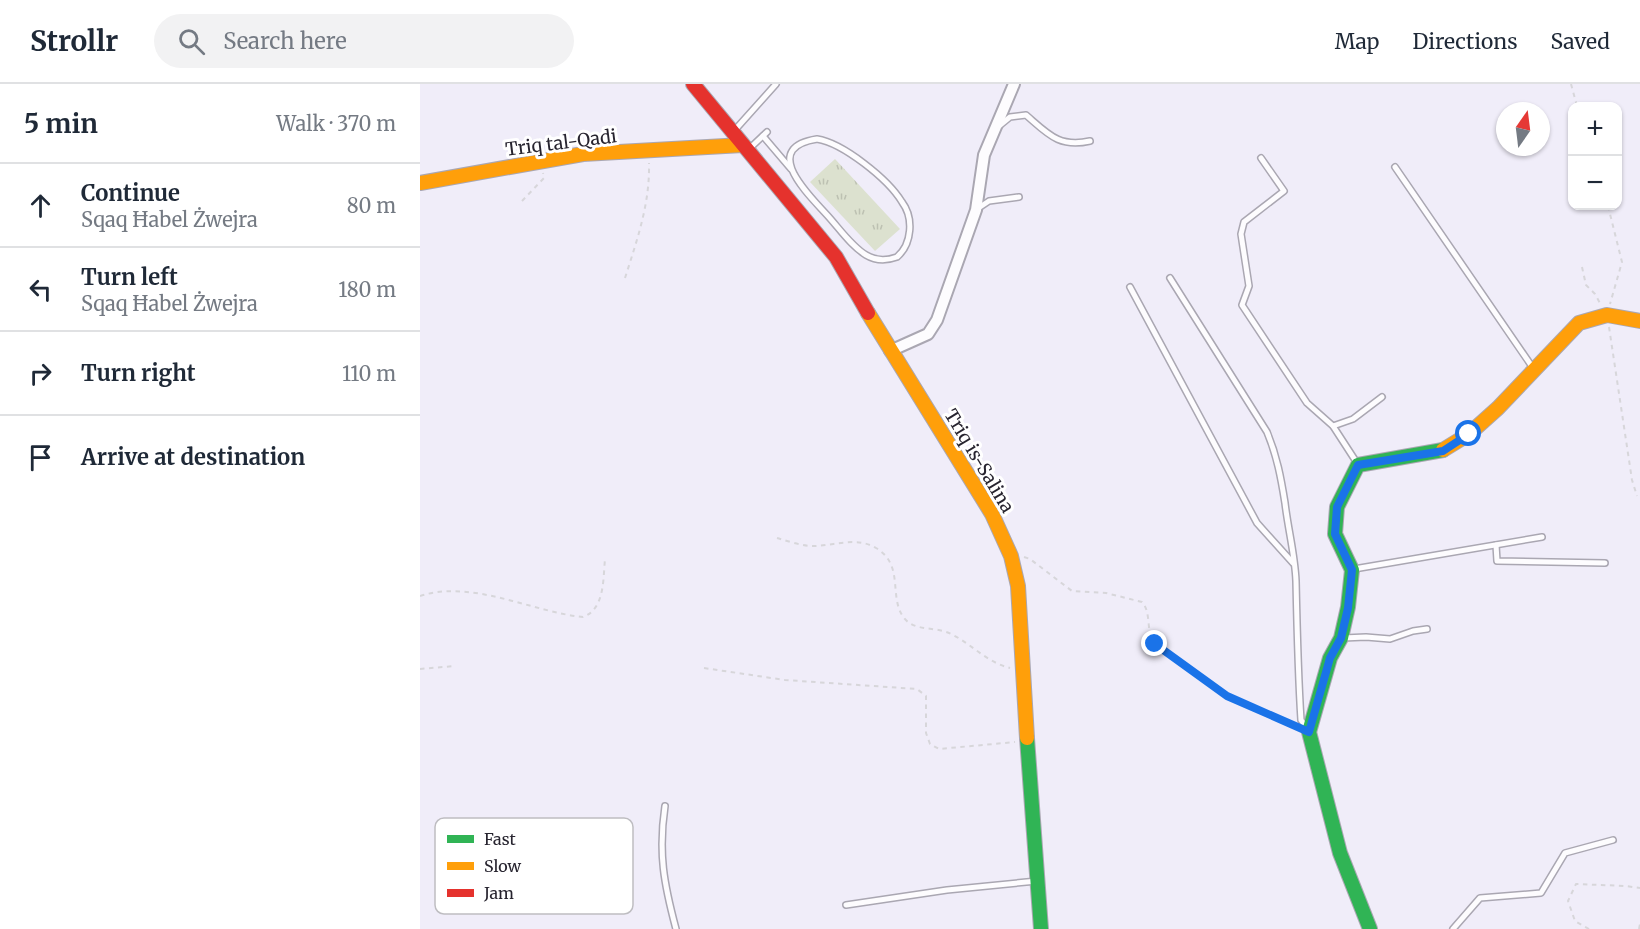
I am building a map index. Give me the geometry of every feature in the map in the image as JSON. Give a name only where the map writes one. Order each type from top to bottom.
[{"type":"street","name":"Triq is-Salina","points":[[693,84],[836,257],[890,351],[992,514],[1011,556],[1018,586],[1041,929]]},
{"type":"street","points":[[890,351],[928,334],[937,320],[976,210],[984,154],[1014,84]]},
{"type":"street","name":"Triq tal-Qadi","points":[[420,183],[583,154],[746,148]]},
{"type":"street","points":[[1370,929],[1340,853],[1309,732],[1330,658],[1341,638],[1348,608],[1352,570],[1335,534],[1337,507],[1358,465],[1443,451],[1469,434],[1498,408],[1579,323],[1607,315],[1640,321]]},
{"type":"lane","points":[[733,132],[776,84]]},
{"type":"lane","points":[[994,131],[1010,117],[1026,116],[1053,138],[1075,145],[1090,141]]},
{"type":"lane","points":[[746,148],[765,134],[797,181],[863,254],[875,259],[886,260],[897,257],[904,249],[910,227],[908,212],[903,202],[846,150],[817,139],[803,142],[793,150],[790,160],[791,170]]},
{"type":"lane","points":[[1261,158],[1284,191],[1244,222],[1241,234],[1250,286],[1242,305],[1307,403],[1333,426],[1358,465]]},
{"type":"lane","points":[[1395,166],[1534,369]]},
{"type":"lane","points":[[976,210],[989,201],[1019,197]]},
{"type":"lane","points":[[1170,278],[1267,432],[1275,450],[1282,479],[1294,564],[1300,720],[1309,732]]},
{"type":"lane","points":[[1130,287],[1257,523],[1294,564]]},
{"type":"lane","points":[[1333,426],[1353,419],[1382,397]]},
{"type":"lane","points":[[1352,570],[1542,537]]},
{"type":"lane","points":[[1496,545],[1497,561],[1605,563]]},
{"type":"lane","points":[[1341,638],[1390,639],[1427,629]]},
{"type":"lane","points":[[665,806],[661,850],[665,886],[676,929]]},
{"type":"lane","points":[[1453,929],[1480,898],[1541,893],[1565,853],[1613,840]]},
{"type":"lane","points":[[846,905],[947,890],[1038,881]]},
{"type":"path","points":[[1571,84],[1576,102]]},
{"type":"path","points":[[625,278],[643,223],[649,178],[648,151]]},
{"type":"path","points":[[522,201],[544,178],[540,162]]},
{"type":"path","points":[[1607,315],[1622,262],[1609,210]]},
{"type":"path","points":[[1582,267],[1586,285],[1595,294],[1607,315],[1632,480],[1637,496]]},
{"type":"path","points":[[777,538],[812,546],[852,542],[876,548],[884,555],[895,574],[898,602],[904,619],[914,626],[950,633],[989,660],[1009,668],[1022,666]]},
{"type":"path","points":[[1011,556],[1019,555],[1030,559],[1072,591],[1106,593],[1142,602],[1145,606],[1149,634],[1155,644],[1227,696],[1309,732]]},
{"type":"path","points":[[420,596],[434,591],[488,595],[583,617],[594,612],[597,607],[603,583],[605,559]]},
{"type":"path","points":[[420,669],[455,666]]},
{"type":"path","points":[[704,668],[785,680],[917,689],[926,696],[926,734],[930,744],[939,749],[1027,742]]},
{"type":"path","points":[[1589,929],[1575,921],[1568,901],[1576,884],[1626,885],[1640,888]]},
{"type":"path","points":[[1639,929],[1640,924]]},
{"type":"green space","points":[[835,159],[900,229],[875,251],[810,182]]},
{"type":"traffic: fast","points":[[1370,929],[1340,853],[1309,732],[1330,658],[1341,638],[1348,607],[1352,570],[1335,534],[1337,507],[1358,465],[1443,450]]},
{"type":"traffic: fast","points":[[1027,738],[1041,929]]},
{"type":"traffic: slow","points":[[420,183],[583,154],[743,145]]},
{"type":"traffic: slow","points":[[868,313],[992,514],[1011,556],[1018,586],[1027,738]]},
{"type":"traffic: slow","points":[[1443,450],[1469,434],[1498,408],[1579,323],[1607,315],[1640,321]]},
{"type":"traffic: jam","points":[[693,84],[836,257],[868,313]]},
{"type":"route","points":[[1155,644],[1227,696],[1309,732],[1330,658],[1341,638],[1348,608],[1352,570],[1335,534],[1337,507],[1358,465],[1443,451],[1469,434]]}]
